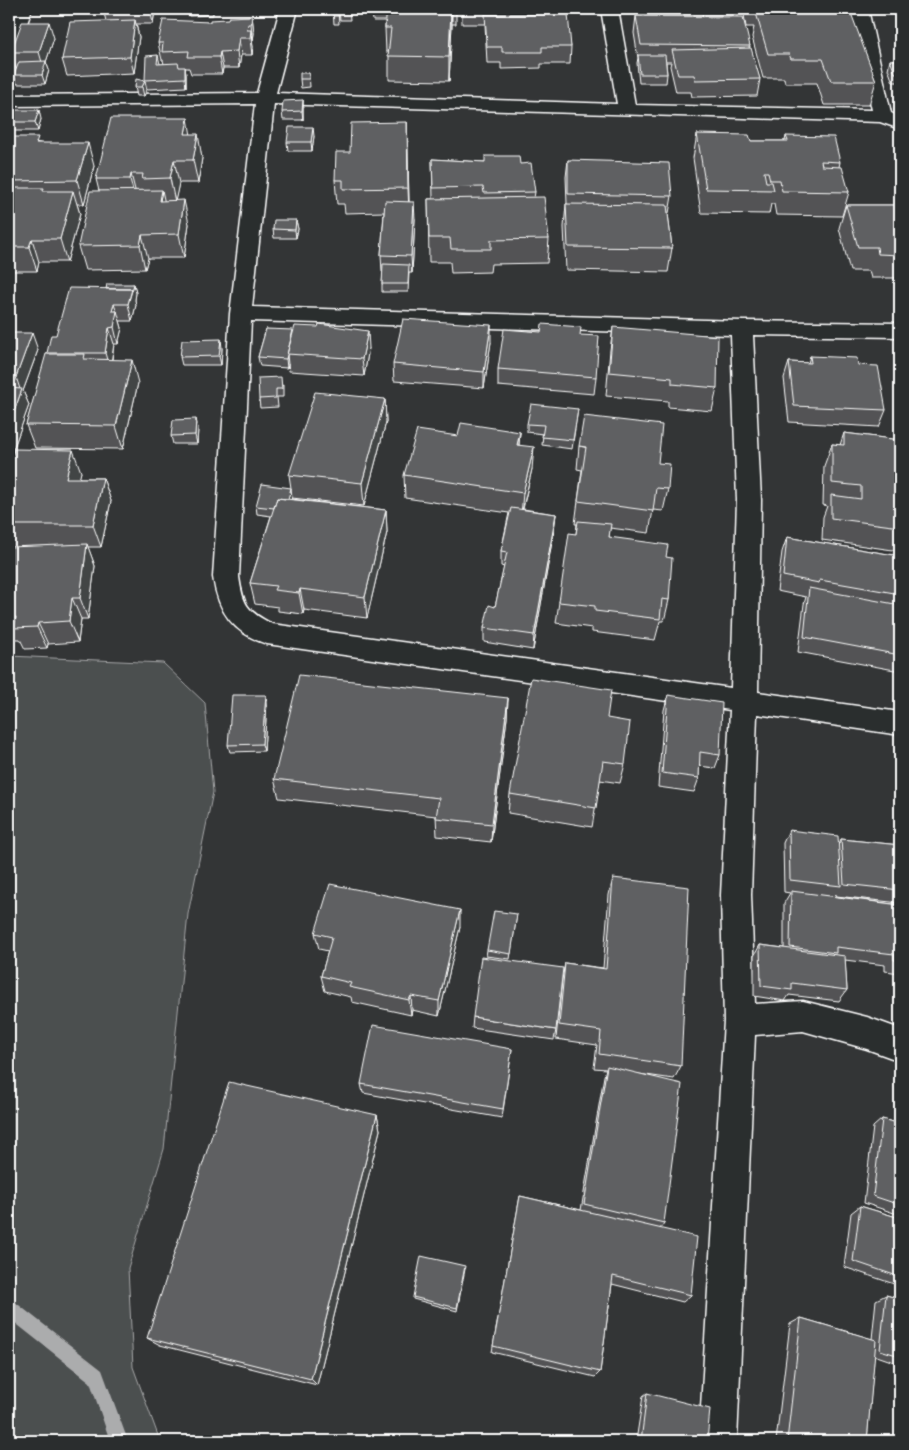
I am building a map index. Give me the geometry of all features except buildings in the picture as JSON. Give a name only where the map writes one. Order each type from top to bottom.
[{"type":"street","points":[[9,49],[23,9]]},
{"type":"street","points":[[289,9],[265,98],[241,314],[226,577],[228,601],[241,620],[267,634],[900,723]]},
{"type":"street","points":[[610,9],[627,110]]},
{"type":"street","points":[[859,9],[882,116]]},
{"type":"street","points":[[9,101],[265,98],[882,116],[900,123]]},
{"type":"street","points":[[241,314],[742,328],[900,330]]},
{"type":"street","points":[[718,1441],[740,1021],[736,895],[744,702],[749,500],[742,328]]},
{"type":"street","points":[[740,1021],[803,1016],[868,1033],[900,1045]]},
{"type":"shaded area","points":[[9,656],[163,663],[205,703],[213,792],[188,914],[164,1149],[128,1268],[133,1367],[160,1441],[9,1441]]},
{"type":"waterway","points":[[9,1308],[96,1376],[119,1441]]}]
